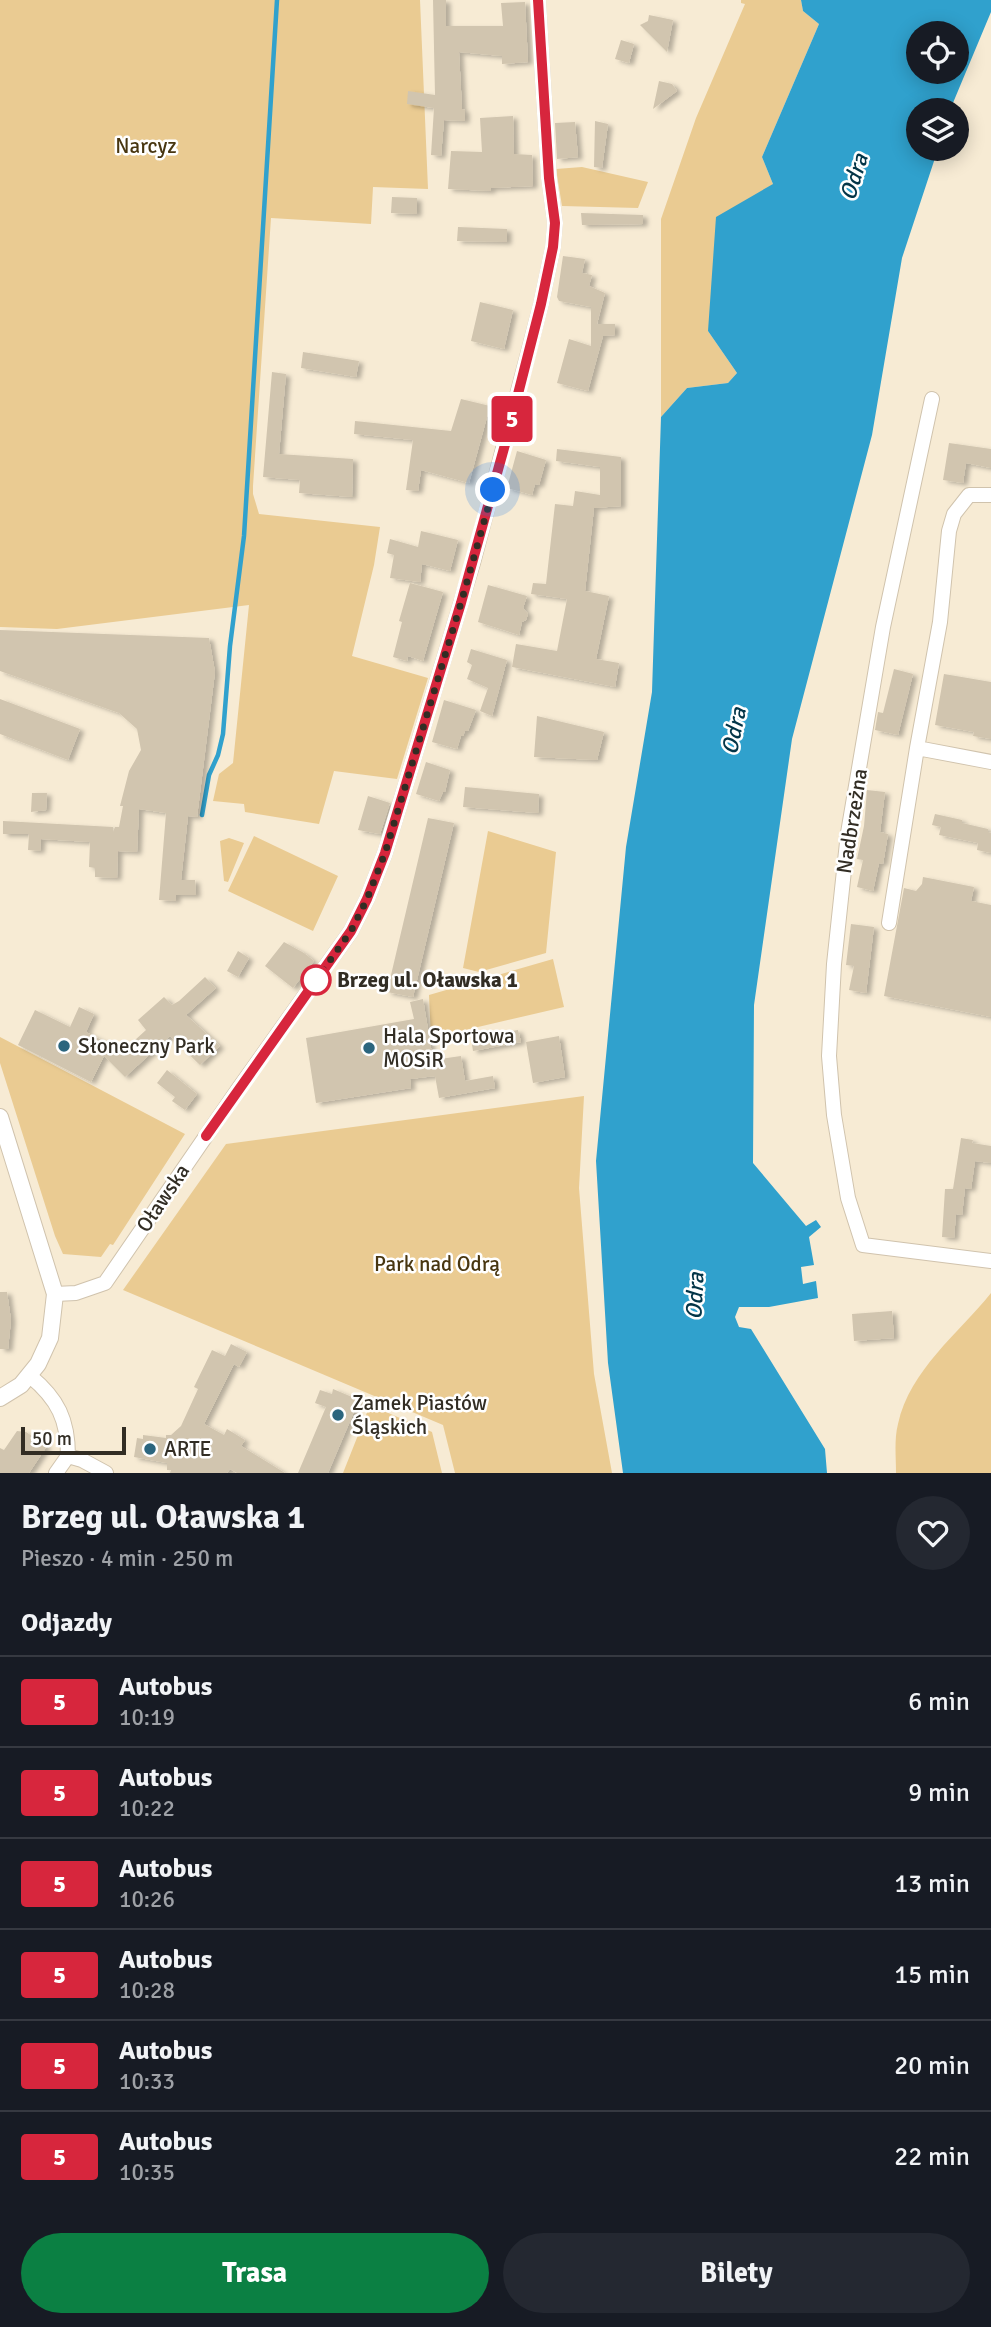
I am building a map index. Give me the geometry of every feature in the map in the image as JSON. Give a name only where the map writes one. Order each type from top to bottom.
[{"type":"street","name":"Oławska","points":[[55,1294],[76,1293],[105,1283],[351,931],[385,853],[473,563],[541,304],[553,247],[555,223],[549,178],[538,0]]},
{"type":"street","name":"Nadbrzeżna","points":[[932,399],[883,626],[848,833],[834,964],[829,1056],[834,1115],[848,1198],[863,1245],[991,1261]]},
{"type":"street","points":[[889,923],[940,622],[949,531],[954,514],[969,495],[991,495]]},
{"type":"street","points":[[918,748],[991,762]]},
{"type":"street","points":[[0,1117],[55,1294],[50,1338],[30,1376],[0,1398]]},
{"type":"street","points":[[30,1376],[50,1393],[60,1410],[68,1441],[68,1457],[56,1473]]},
{"type":"street","points":[[68,1457],[82,1460],[106,1473]]},
{"type":"green space","name":"Narcyz","points":[[0,0],[420,0],[428,189],[373,187],[371,224],[271,218],[253,486],[259,514],[380,527],[374,565],[352,656],[428,678],[397,779],[334,771],[319,824],[245,812],[244,804],[213,801],[219,774],[233,763],[249,605],[57,629],[0,627]]},
{"type":"green space","points":[[741,0],[801,0],[803,11],[819,24],[762,157],[773,184],[708,331],[737,373],[728,383],[687,388],[661,417],[661,219],[696,118],[745,4],[741,3]]},
{"type":"green space","points":[[582,167],[648,182],[638,208],[562,206],[556,169]]},
{"type":"green space","points":[[488,831],[556,852],[546,953],[479,972],[463,968]]},
{"type":"green space","points":[[254,836],[338,876],[313,931],[228,891]]},
{"type":"green space","points":[[229,838],[244,843],[228,882],[224,881],[220,841]]},
{"type":"green space","points":[[553,959],[564,1007],[431,1038],[429,995]]},
{"type":"green space","points":[[0,1037],[185,1134],[113,1245],[110,1244],[101,1257],[63,1254],[0,1063]]},
{"type":"green space","name":"Park nad Odrą","points":[[584,1096],[579,1188],[594,1374],[612,1473],[455,1473],[443,1425],[123,1290],[226,1144]]},
{"type":"green space","points":[[991,1293],[991,1473],[896,1473],[897,1430],[904,1405],[913,1387],[937,1354]]},
{"type":"green space","points":[[370,1405],[432,1432],[442,1473],[343,1473]]},
{"type":"water","name":"Odra","points":[[801,0],[991,0],[991,12],[969,65],[969,21],[906,21],[906,84],[961,84],[955,98],[906,98],[906,161],[934,161],[902,258],[872,435],[792,739],[754,1005],[753,1163],[806,1226],[816,1220],[821,1227],[809,1237],[814,1265],[801,1267],[803,1284],[816,1281],[818,1298],[769,1307],[739,1307],[735,1317],[739,1327],[751,1329],[825,1449],[827,1473],[623,1473],[608,1363],[596,1161],[626,847],[652,692],[661,417],[687,388],[728,383],[737,373],[708,331],[716,217],[773,184],[762,157],[819,24],[803,11]]},
{"type":"building","points":[[433,0],[446,0],[446,26],[503,26],[501,3],[525,2],[528,62],[502,64],[502,56],[459,52],[465,121],[444,120],[441,156],[431,155],[434,108],[407,104],[408,91],[435,95]]},
{"type":"building","points":[[649,15],[673,20],[667,52],[640,25],[648,21]]},
{"type":"building","points":[[621,40],[634,44],[629,63],[615,59]]},
{"type":"building","points":[[659,81],[672,84],[677,91],[653,109]]},
{"type":"building","points":[[513,116],[514,154],[532,155],[533,186],[491,188],[491,191],[448,189],[451,151],[482,152],[480,118]]},
{"type":"building","points":[[595,121],[608,124],[602,168],[594,167]]},
{"type":"building","points":[[575,122],[578,157],[557,159],[555,123]]},
{"type":"building","points":[[392,197],[417,198],[417,214],[391,213]]},
{"type":"building","points":[[581,213],[643,215],[643,224],[582,225]]},
{"type":"building","points":[[458,227],[507,229],[507,242],[457,241]]},
{"type":"building","points":[[563,256],[585,259],[582,273],[592,275],[589,286],[605,293],[597,324],[615,324],[615,335],[603,336],[588,391],[557,383],[569,339],[591,346],[591,307],[559,301],[557,297]]},
{"type":"building","points":[[480,302],[513,310],[504,349],[471,341]]},
{"type":"building","points":[[303,352],[359,361],[356,377],[301,368]]},
{"type":"building","points":[[272,372],[286,374],[279,454],[353,459],[352,497],[299,493],[300,480],[263,477]]},
{"type":"building","points":[[461,399],[490,406],[469,483],[421,470],[418,491],[406,490],[413,440],[354,434],[355,421],[451,431]]},
{"type":"building","points":[[949,443],[991,449],[991,468],[966,463],[963,483],[943,480]]},
{"type":"building","points":[[557,449],[621,457],[621,506],[594,508],[585,591],[609,596],[596,659],[619,663],[615,687],[512,667],[516,644],[557,651],[567,599],[531,594],[533,583],[546,584],[555,504],[573,506],[575,491],[600,495],[600,467],[556,461]]},
{"type":"building","points":[[517,451],[546,460],[539,485],[535,484],[532,495],[507,488]]},
{"type":"building","points":[[421,531],[458,540],[450,571],[422,564],[420,582],[390,578],[394,555],[387,553],[390,539],[418,547]]},
{"type":"building","points":[[410,583],[443,592],[423,661],[408,656],[407,661],[393,657],[402,622],[399,621]]},
{"type":"building","points":[[488,585],[527,596],[523,608],[528,614],[522,622],[519,635],[478,622]]},
{"type":"building","points":[[0,630],[209,638],[215,672],[197,817],[188,816],[181,880],[195,880],[196,895],[176,895],[176,901],[159,900],[166,813],[139,809],[137,852],[118,851],[117,878],[95,877],[95,868],[89,867],[90,842],[41,839],[40,851],[28,850],[29,834],[3,834],[3,821],[113,827],[113,832],[115,827],[119,827],[123,806],[120,806],[129,771],[141,750],[137,729],[119,713],[0,671]]},
{"type":"building","points":[[471,649],[507,660],[492,716],[480,711],[488,688],[467,679],[472,665],[467,662]]},
{"type":"building","points":[[894,669],[913,674],[898,735],[875,730],[878,712],[883,713]]},
{"type":"building","points":[[944,674],[991,682],[991,739],[973,736],[974,732],[935,725]]},
{"type":"building","points":[[0,699],[80,729],[68,760],[0,734]]},
{"type":"building","points":[[444,700],[476,710],[457,749],[432,742]]},
{"type":"building","points":[[537,716],[604,732],[597,760],[534,757]]},
{"type":"building","points":[[426,762],[450,770],[445,792],[439,801],[416,794]]},
{"type":"building","points":[[465,787],[539,794],[538,813],[463,807]]},
{"type":"building","points":[[867,790],[885,792],[880,832],[888,834],[883,864],[879,863],[873,891],[857,887],[863,860],[857,859],[864,826]]},
{"type":"building","points":[[32,793],[47,793],[46,810],[31,812]]},
{"type":"building","points":[[368,796],[390,803],[380,834],[358,830]]},
{"type":"building","points":[[935,814],[988,829],[991,833],[991,853],[977,850],[978,843],[939,835],[941,827],[932,825]]},
{"type":"building","points":[[428,818],[454,823],[413,997],[387,992]]},
{"type":"building","points":[[923,877],[974,887],[971,901],[991,905],[991,1017],[884,996],[904,888],[916,891],[922,884]]},
{"type":"building","points":[[851,924],[874,927],[866,993],[849,990],[854,966],[846,965]]},
{"type":"building","points":[[284,942],[314,961],[293,988],[265,966]]},
{"type":"building","points":[[238,951],[249,958],[238,977],[227,971]]},
{"type":"building","points":[[205,977],[216,988],[186,1015],[220,1046],[200,1065],[170,1036],[125,1077],[104,1056],[91,1082],[18,1045],[35,1010],[70,1027],[79,1007],[94,1014],[86,1032],[123,1051],[146,1030],[138,1020],[164,997],[172,1005],[179,1001]]},
{"type":"building","name":"Hala Sportowa MOSiR","points":[[423,999],[433,1060],[461,1056],[465,1081],[493,1076],[495,1088],[439,1098],[435,1076],[410,1079],[411,1088],[316,1103],[306,1038],[414,1019],[410,1002]]},
{"type":"building","points":[[518,1030],[521,1042],[473,1051],[471,1038]]},
{"type":"building","points":[[559,1036],[565,1077],[533,1083],[526,1042]]},
{"type":"building","points":[[167,1070],[197,1094],[185,1110],[172,1101],[175,1097],[157,1083]]},
{"type":"building","points":[[961,1138],[991,1146],[991,1163],[975,1161],[971,1189],[965,1188],[962,1215],[956,1214],[954,1238],[942,1237],[945,1189],[953,1189]]},
{"type":"building","points":[[0,1292],[7,1292],[11,1320],[8,1349],[0,1349]]},
{"type":"building","points":[[892,1311],[894,1338],[854,1341],[852,1314]]},
{"type":"building","name":"Zamek Piastów Śląskich","points":[[231,1344],[247,1352],[239,1367],[234,1364],[204,1424],[224,1435],[227,1429],[245,1440],[241,1446],[285,1473],[237,1473],[230,1469],[227,1473],[170,1473],[167,1463],[134,1457],[137,1438],[143,1439],[143,1435],[166,1438],[166,1435],[171,1435],[181,1426],[198,1389],[194,1387],[212,1350],[225,1356]]},
{"type":"building","points":[[333,1389],[359,1400],[328,1473],[298,1473],[326,1407],[315,1403],[320,1390],[332,1394]]},
{"type":"building","points":[[17,1431],[26,1432],[47,1446],[29,1473],[0,1473],[0,1448],[4,1450]]},
{"type":"waterway","points":[[202,815],[209,775],[223,734],[230,646],[244,536],[277,0]]},
{"type":"bus line","name":"5","points":[[206,1136],[351,931],[367,899],[402,801],[473,563],[541,304],[553,247],[555,223],[549,178],[538,0]]},
{"type":"place","name":"Brzeg ul. Oławska 1","points":[[316,980]]},
{"type":"place","name":"Słoneczny Park","points":[[64,1046]]},
{"type":"place","name":"Hala Sportowa MOSiR","points":[[369,1048]]},
{"type":"place","name":"Zamek Piastów Śląskich","points":[[338,1415]]},
{"type":"place","name":"ARTE","points":[[150,1449]]},
{"type":"route","points":[[316,980],[351,931],[385,853],[493,490]]}]
